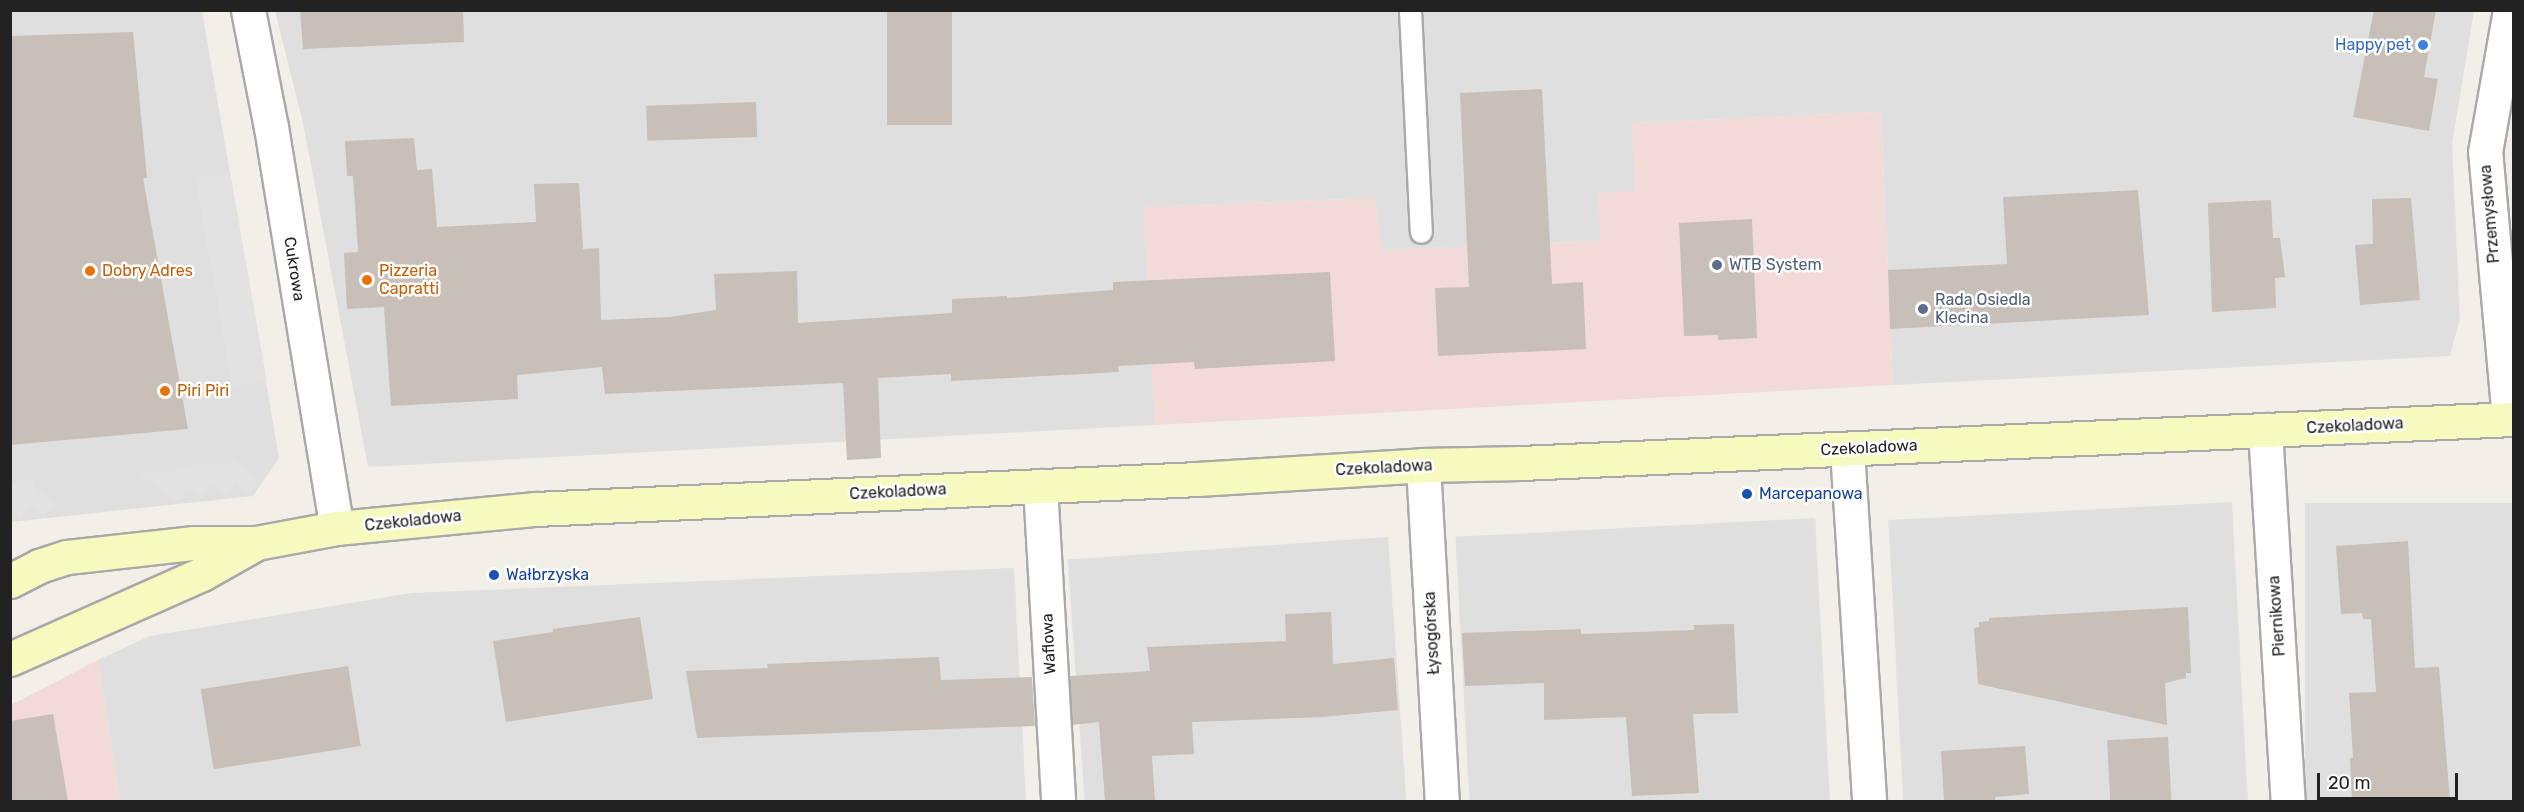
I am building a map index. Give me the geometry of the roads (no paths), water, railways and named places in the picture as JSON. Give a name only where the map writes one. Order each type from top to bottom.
[{"type":"street","name":"Cukrowa","points":[[248,10],[271,127],[337,528]]},
{"type":"street","name":"Przemysłowa","points":[[2510,10],[2485,152],[2511,419]]},
{"type":"street","name":"Czekoladowa","points":[[10,581],[39,566],[67,556],[194,543],[256,543],[337,528],[535,509],[1197,479],[1423,465],[1521,464],[2511,419]]},
{"type":"street","name":"Piernikowa","points":[[2265,430],[2288,801]]},
{"type":"street","points":[[1847,449],[1869,801]]},
{"type":"street","name":"Łysogórska","points":[[1423,465],[1442,801]]},
{"type":"street","name":"Waflowa","points":[[1040,486],[1058,801]]},
{"type":"street","name":"Czekoladowa","points":[[10,660],[202,574],[256,543]]},
{"type":"lane","points":[[1410,10],[1421,232]]},
{"type":"place","name":"Happy pet","points":[[2423,45]]},
{"type":"place","name":"WTB System","points":[[1717,265]]},
{"type":"place","name":"Dobry Adres","points":[[90,271]]},
{"type":"place","name":"Pizzeria Capratti","points":[[367,280]]},
{"type":"place","name":"Rada Osiedla Klecina","points":[[1923,309]]},
{"type":"place","name":"Piri Piri","points":[[165,391]]},
{"type":"place","name":"Marcepanowa","points":[[1747,494]]},
{"type":"place","name":"Wałbrzyska","points":[[494,575]]}]
